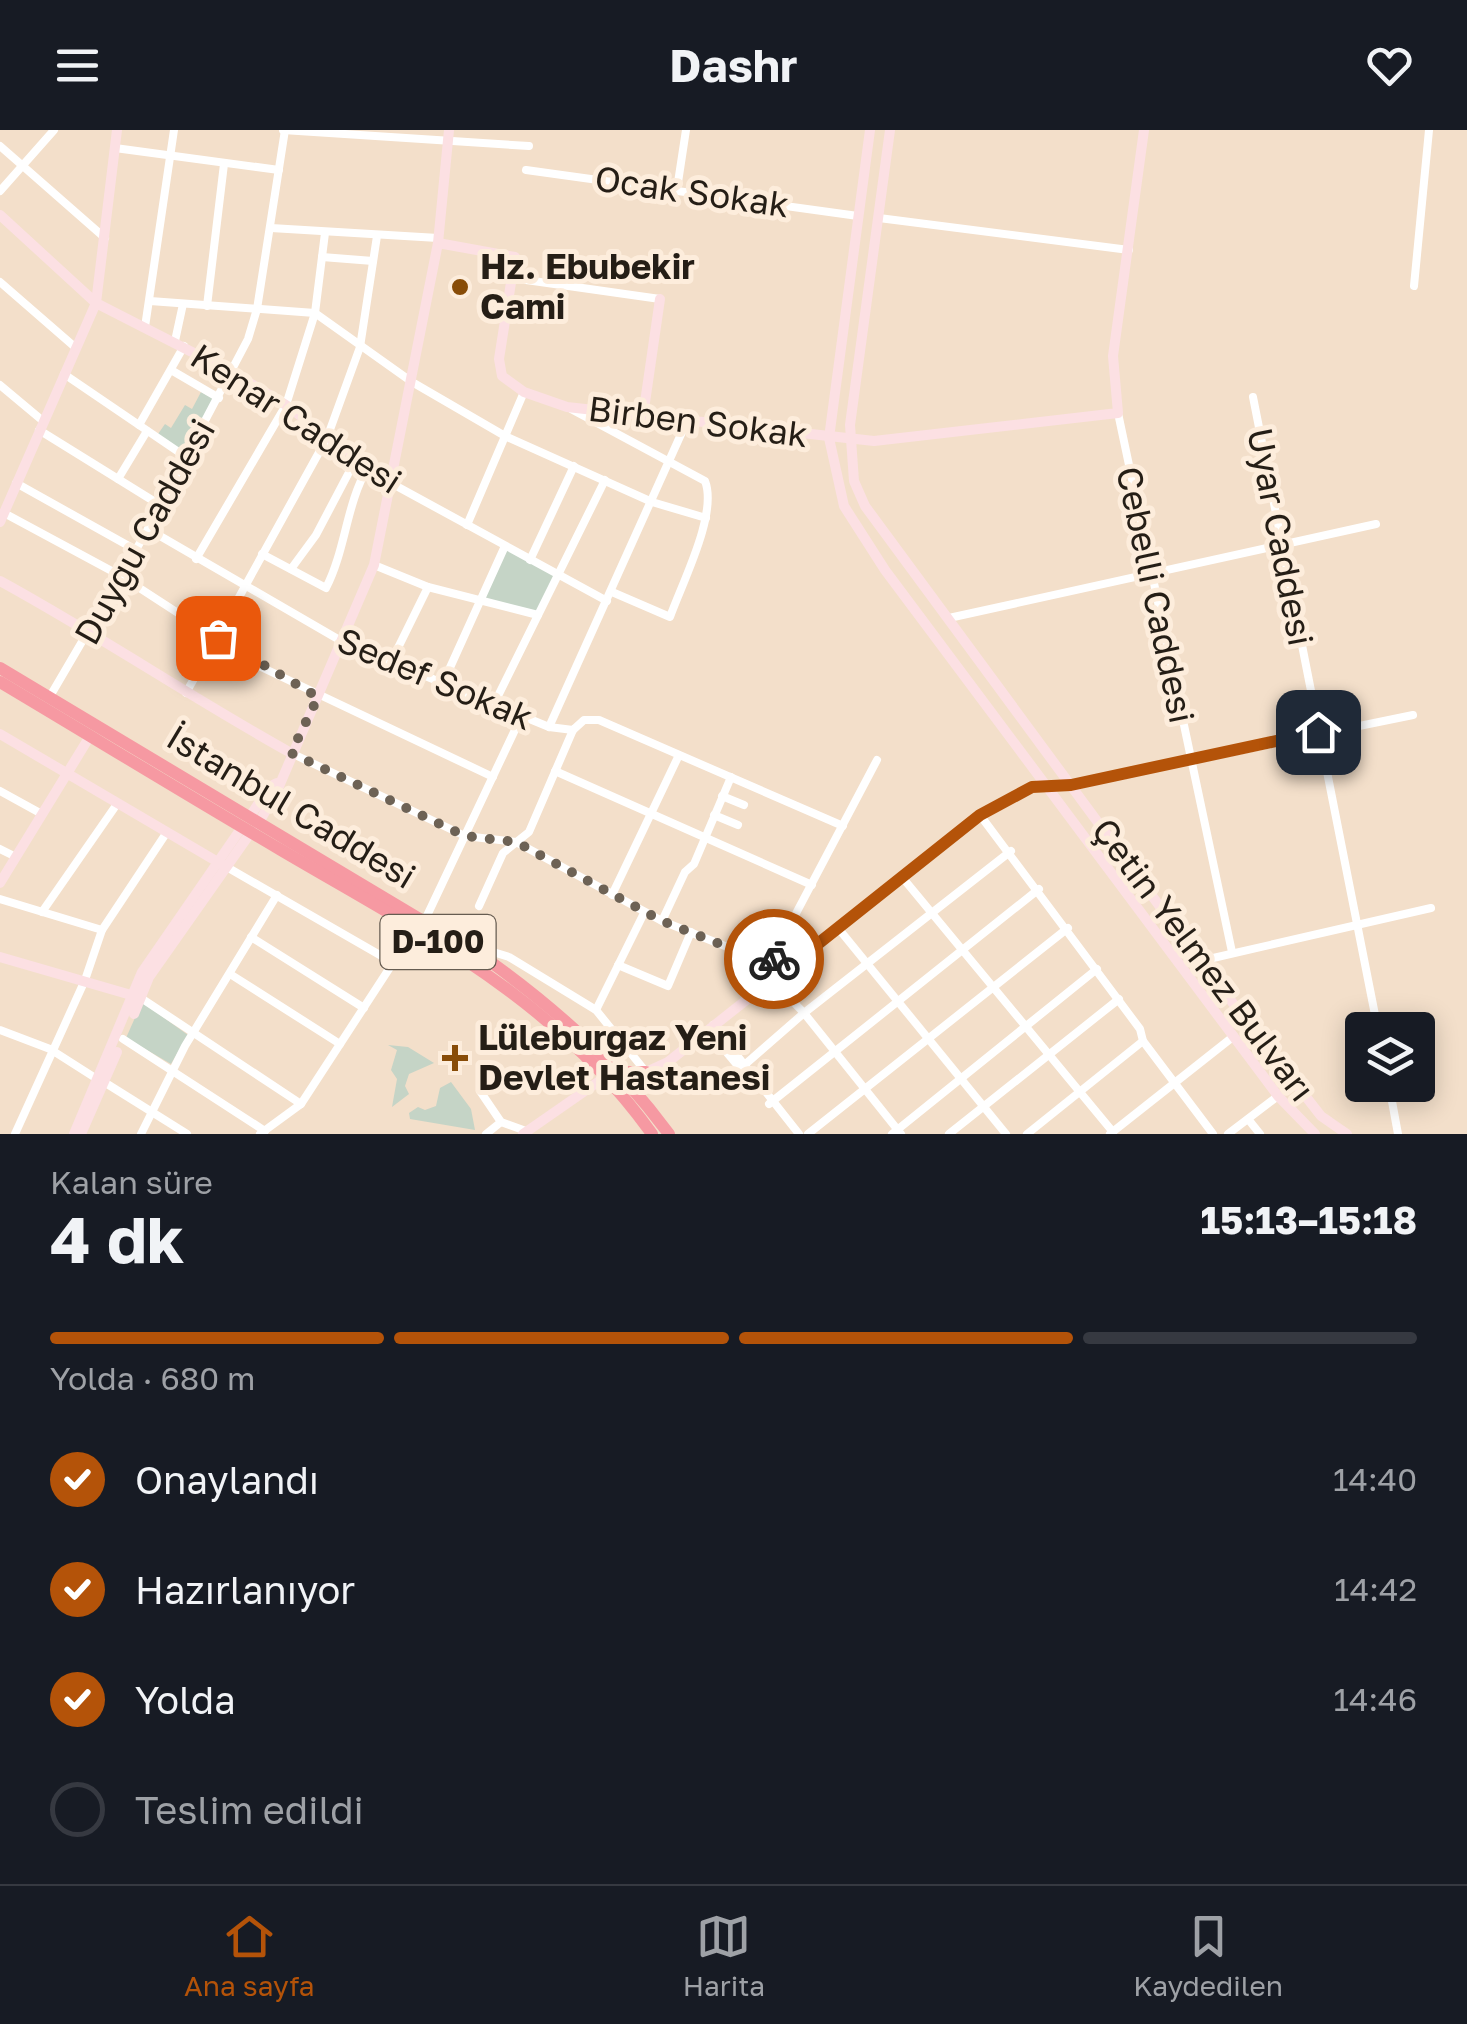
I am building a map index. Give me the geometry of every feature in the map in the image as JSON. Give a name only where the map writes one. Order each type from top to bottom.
[{"type":"highway","name":"İstanbul Caddesi","points":[[0,668],[420,926],[613,1072],[641,1096],[670,1134]]},
{"type":"highway","name":"İstanbul Caddesi","points":[[0,682],[250,825]]},
{"type":"highway","name":"İstanbul Caddesi","points":[[420,926],[457,942],[552,1006],[613,1072],[652,1134]]},
{"type":"highway","points":[[613,1072],[646,1072]]},
{"type":"street","points":[[0,191],[54,130]]},
{"type":"street","points":[[117,130],[96,303],[2,517],[121,576],[318,697],[493,778]]},
{"type":"street","points":[[145,326],[174,130]]},
{"type":"street","points":[[284,130],[448,136],[529,146]]},
{"type":"street","name":"Duygu Caddesi","points":[[49,698],[148,530],[233,373],[257,309],[284,130]]},
{"type":"street","points":[[677,189],[686,130]]},
{"type":"street","name":"Çetin Yelmez Bulvarı","points":[[870,130],[829,438],[836,485],[853,526],[1278,1096],[1315,1134]]},
{"type":"street","name":"Çetin Yelmez Bulvarı","points":[[890,130],[850,440],[854,480],[874,524],[948,618],[1200,962],[1322,1116],[1347,1134]]},
{"type":"street","points":[[1118,413],[1113,356],[1144,130]]},
{"type":"street","points":[[1414,286],[1429,130]]},
{"type":"street","points":[[82,1134],[100,1081],[123,1040],[142,972],[250,825],[269,786],[277,783],[374,565],[438,241],[448,136]]},
{"type":"street","points":[[0,146],[105,238]]},
{"type":"street","points":[[116,148],[279,170]]},
{"type":"street","points":[[207,306],[224,164]]},
{"type":"street","name":"Ocak Sokak","points":[[526,170],[858,216]]},
{"type":"street","name":"Kenar Caddesi","points":[[0,216],[96,303],[233,373],[286,406],[389,482],[607,602]]},
{"type":"street","points":[[858,216],[1128,250]]},
{"type":"street","points":[[271,228],[438,241],[515,257],[512,278],[660,299],[643,416]]},
{"type":"street","points":[[196,559],[286,406],[315,312],[325,233]]},
{"type":"street","points":[[186,693],[327,438],[360,347],[377,236]]},
{"type":"street","points":[[322,256],[373,261]]},
{"type":"street","name":"Birben Sokak","points":[[512,278],[499,359],[502,376],[524,392],[567,407],[874,441],[1118,413]]},
{"type":"street","points":[[0,282],[76,348]]},
{"type":"street","points":[[150,301],[315,312],[412,382],[506,436],[652,502],[706,518]]},
{"type":"street","points":[[118,479],[171,370],[179,344],[183,304]]},
{"type":"street","points":[[171,370],[219,398]]},
{"type":"street","points":[[64,374],[186,457]]},
{"type":"street","points":[[0,385],[41,426],[160,506]]},
{"type":"street","points":[[466,525],[524,392]]},
{"type":"street","name":"Uyar Caddesi","points":[[1253,397],[1374,1012]]},
{"type":"street","points":[[567,407],[705,481],[710,491],[706,518],[670,617],[612,592]]},
{"type":"street","name":"Cebelli Caddesi","points":[[1118,413],[1232,952]]},
{"type":"street","points":[[549,727],[687,421]]},
{"type":"street","points":[[290,569],[316,535],[356,459]]},
{"type":"street","points":[[530,560],[574,466]]},
{"type":"street","points":[[262,554],[326,588],[341,559],[357,486],[368,468]]},
{"type":"street","points":[[494,704],[605,480]]},
{"type":"street","points":[[16,483],[136,550]]},
{"type":"street","points":[[0,489],[10,498]]},
{"type":"street","points":[[925,622],[1376,524]]},
{"type":"street","name":"Sedef Sokak","points":[[148,530],[343,642],[549,727],[573,730],[584,720],[598,720],[843,826]]},
{"type":"street","points":[[443,683],[505,546]]},
{"type":"street","points":[[374,565],[428,588],[538,615]]},
{"type":"street","points":[[0,580],[90,630],[186,693],[291,753],[465,836],[516,842],[662,921],[740,952],[774,958]]},
{"type":"street","points":[[392,662],[428,588]]},
{"type":"street","points":[[123,1040],[263,1132],[301,1104],[392,962],[420,926],[522,715]]},
{"type":"street","points":[[646,1072],[668,1062],[980,815],[1032,787],[1071,785],[1414,715]]},
{"type":"street","points":[[479,906],[504,853],[528,832],[573,730]]},
{"type":"street","points":[[0,734],[392,962]]},
{"type":"street","points":[[0,884],[90,736]]},
{"type":"street","points":[[612,895],[679,755]]},
{"type":"street","points":[[877,760],[774,958],[776,977],[897,1132],[1097,969]]},
{"type":"street","points":[[554,771],[812,885]]},
{"type":"street","points":[[662,921],[731,778]]},
{"type":"street","points":[[0,791],[40,813]]},
{"type":"street","points":[[722,796],[744,806]]},
{"type":"street","points":[[42,912],[117,804]]},
{"type":"street","points":[[714,815],[738,825]]},
{"type":"street","points":[[980,815],[1068,928],[1140,1029],[1143,1041],[1213,1134]]},
{"type":"street","points":[[14,1134],[85,980],[102,930],[166,832]]},
{"type":"street","points":[[0,850],[16,857]]},
{"type":"street","points":[[743,1066],[804,1013],[1011,851]]},
{"type":"street","points":[[902,877],[1112,1133],[1234,1036]]},
{"type":"street","points":[[771,1103],[1039,890]]},
{"type":"street","points":[[141,1134],[172,1070],[277,895]]},
{"type":"street","points":[[0,899],[102,930]]},
{"type":"street","points":[[1186,969],[1232,952],[1431,908]]},
{"type":"street","points":[[596,1010],[644,913]]},
{"type":"street","points":[[838,928],[1006,1134]]},
{"type":"street","points":[[808,1134],[1068,928]]},
{"type":"street","points":[[618,965],[668,986],[690,932]]},
{"type":"street","points":[[251,937],[364,1008]]},
{"type":"street","points":[[457,942],[509,957],[596,1010],[611,1023],[646,1072],[641,1096]]},
{"type":"street","points":[[0,957],[138,997],[301,1104]]},
{"type":"street","points":[[230,974],[340,1044]]},
{"type":"street","points":[[74,1134],[138,997]]},
{"type":"street","points":[[949,1134],[1119,999]]},
{"type":"street","points":[[710,1028],[796,1134]]},
{"type":"street","points":[[0,1030],[50,1050],[187,1134]]},
{"type":"street","points":[[1027,1134],[1143,1041]]},
{"type":"street","points":[[480,1091],[501,1122],[524,1133],[613,1072]]},
{"type":"street","points":[[1228,1134],[1295,1084]]},
{"type":"street","points":[[1392,1102],[1398,1134]]},
{"type":"street","points":[[1248,1119],[1260,1134]]},
{"type":"street","points":[[486,1134],[501,1122]]},
{"type":"green space","points":[[201,392],[216,400],[185,454],[158,434],[165,424],[171,428],[185,405],[192,409]]},
{"type":"green space","points":[[507,550],[556,576],[537,612],[483,599]]},
{"type":"green space","points":[[142,1002],[188,1035],[171,1064],[126,1038]]},
{"type":"green space","points":[[388,1045],[408,1047],[434,1063],[409,1074],[405,1086],[409,1094],[392,1107],[397,1079],[391,1070],[397,1050]]},
{"type":"green space","points":[[451,1082],[471,1109],[475,1130],[410,1119],[409,1113],[418,1107],[425,1110],[436,1106],[440,1088]]},
{"type":"way so far","points":[[218,638],[260,667],[318,697],[291,753],[465,836],[516,842],[662,921],[740,952],[774,959]]},
{"type":"place","name":"Hz. Ebubekir Cami","points":[[460,287]]},
{"type":"place","name":"Lüleburgaz Yeni Devlet Hastanesi","points":[[455,1058]]},
{"type":"route","points":[[774,959],[780,974],[980,815],[1032,787],[1071,785],[1318,732]]}]
